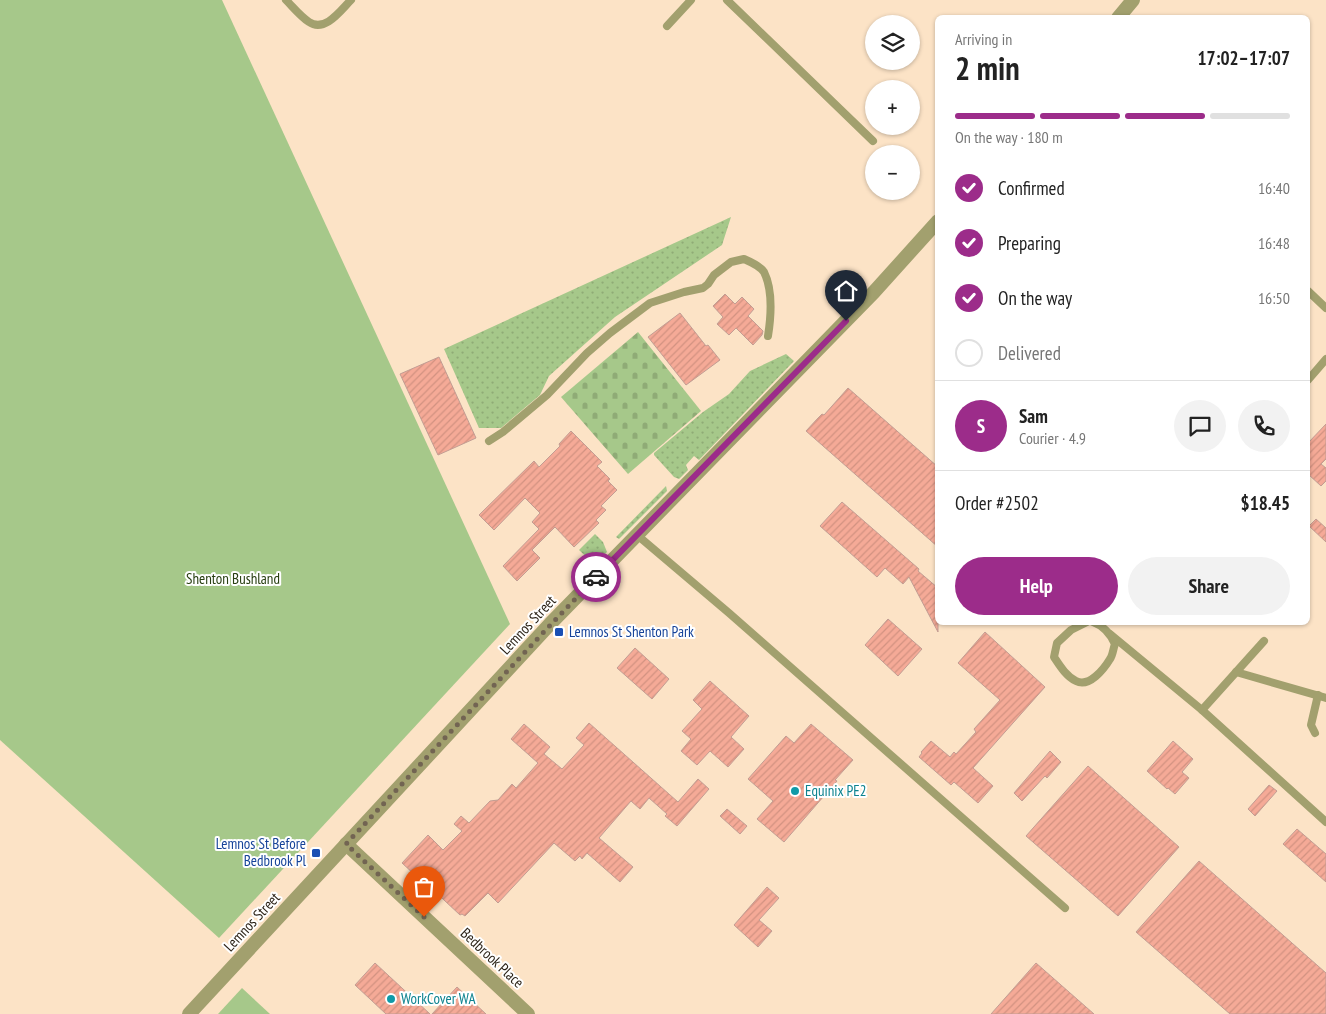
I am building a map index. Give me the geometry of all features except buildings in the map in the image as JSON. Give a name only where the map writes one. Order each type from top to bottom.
[{"type":"street","points":[[1120,15],[1133,0]]},
{"type":"street","name":"Lemnos Street","points":[[189,1014],[550,624],[874,292],[935,223]]},
{"type":"street","name":"Bedbrook Place","points":[[346,844],[528,1014]]},
{"type":"lane","points":[[286,0],[310,22],[316,24],[323,24],[333,19],[351,0]]},
{"type":"lane","points":[[667,26],[691,0]]},
{"type":"lane","points":[[727,0],[873,142]]},
{"type":"lane","points":[[489,441],[547,395],[587,353],[616,328],[650,303],[703,288],[714,275],[731,262],[744,259],[757,265],[764,271],[770,292],[771,318],[768,336]]},
{"type":"lane","points":[[1310,292],[1324,303]]},
{"type":"lane","points":[[1310,378],[1326,359]]},
{"type":"lane","points":[[637,535],[737,620],[1065,908]]},
{"type":"lane","points":[[1081,625],[1071,630],[1057,643],[1054,657],[1066,674],[1077,682],[1087,682],[1100,672],[1111,658],[1115,644],[1110,634]]},
{"type":"lane","points":[[1100,625],[1202,710],[1326,822]]},
{"type":"lane","points":[[1202,710],[1264,641]]},
{"type":"lane","points":[[1236,672],[1322,696],[1311,725],[1315,733]]},
{"type":"green space","name":"Shenton Bushland","points":[[0,0],[222,0],[510,624],[219,938],[0,740]]},
{"type":"green space","points":[[731,217],[722,245],[615,317],[549,376],[540,395],[501,428],[479,428],[444,349]]},
{"type":"green space","points":[[638,332],[701,411],[628,474],[561,397]]},
{"type":"green space","points":[[786,354],[794,361],[699,460],[694,456],[686,465],[688,470],[679,479],[674,477],[654,453],[703,412],[729,394],[750,371]]},
{"type":"green space","points":[[666,486],[667,491],[619,539],[616,537]]},
{"type":"green space","points":[[595,534],[603,542],[607,552],[594,564],[579,550]]},
{"type":"green space","points":[[242,988],[270,1014],[218,1014]]},
{"type":"way so far","points":[[424,917],[346,844],[596,577]]},
{"type":"place","name":"Lemnos St Shenton Park","points":[[559,632]]},
{"type":"place","name":"Equinix PE2","points":[[795,791]]},
{"type":"place","name":"Lemnos St Before Bedbrook Pl","points":[[316,853]]},
{"type":"place","name":"WorkCover WA","points":[[391,999]]},
{"type":"route","points":[[596,577],[846,321]]}]
